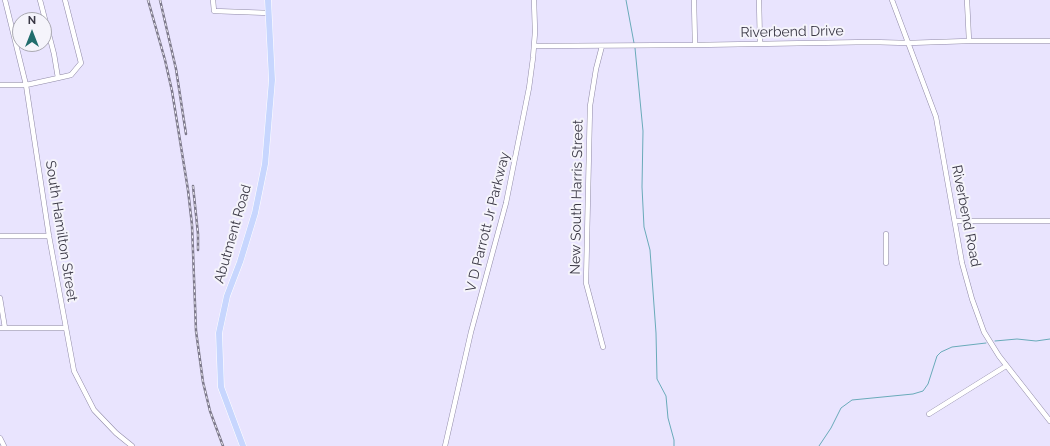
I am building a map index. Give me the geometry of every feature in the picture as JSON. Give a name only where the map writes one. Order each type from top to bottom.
[{"type":"main road","name":"Abutment Road","points":[[243,446],[221,388],[219,333],[227,296],[240,262],[255,213],[265,164],[272,80],[268,0]]},
{"type":"street","name":"South Hamilton Street","points":[[5,0],[26,85],[49,236],[74,371],[94,410],[116,433],[132,446]]},
{"type":"street","points":[[40,0],[54,54],[58,78]]},
{"type":"street","points":[[0,85],[26,85],[71,75],[81,63],[65,0]]},
{"type":"street","points":[[213,0],[214,11],[269,13]]},
{"type":"street","name":"V D Parrott Jr Parkway","points":[[444,446],[471,332],[506,203],[529,88],[534,46],[534,0]]},
{"type":"street","points":[[694,0],[695,45]]},
{"type":"street","points":[[760,0],[760,44]]},
{"type":"street","name":"Riverbend Road","points":[[892,0],[936,117],[956,220],[962,263],[972,299],[984,332],[1006,366],[1050,421]]},
{"type":"street","points":[[967,0],[969,41]]},
{"type":"street","name":"Riverbend Drive","points":[[534,46],[1050,41]]},
{"type":"street","name":"New South Harris Street","points":[[602,46],[596,69],[590,106],[586,283],[603,347]]},
{"type":"street","points":[[956,220],[1050,221]]},
{"type":"street","points":[[886,234],[886,263]]},
{"type":"street","points":[[0,236],[49,236]]},
{"type":"street","points":[[0,298],[2,328],[66,328]]},
{"type":"street","points":[[929,414],[1006,366]]},
{"type":"street","points":[[0,438],[4,446]]},
{"type":"waterway","points":[[626,0],[634,43]]},
{"type":"waterway","points":[[635,48],[643,131],[642,187],[644,227],[650,250],[656,333],[657,379],[666,396],[668,418],[674,440],[674,446]]},
{"type":"waterway","points":[[995,341],[1017,339],[1036,341],[1050,339]]},
{"type":"waterway","points":[[819,446],[831,428],[841,408],[852,400],[913,394],[923,391],[928,384],[937,356],[941,352],[952,347],[986,343]]},
{"type":"railway","points":[[148,0],[172,91],[188,190],[192,225],[196,331],[203,382],[210,411],[223,446]]},
{"type":"railway","points":[[160,0],[176,69],[186,134]]},
{"type":"railway","points":[[193,186],[198,234],[198,250]]}]
